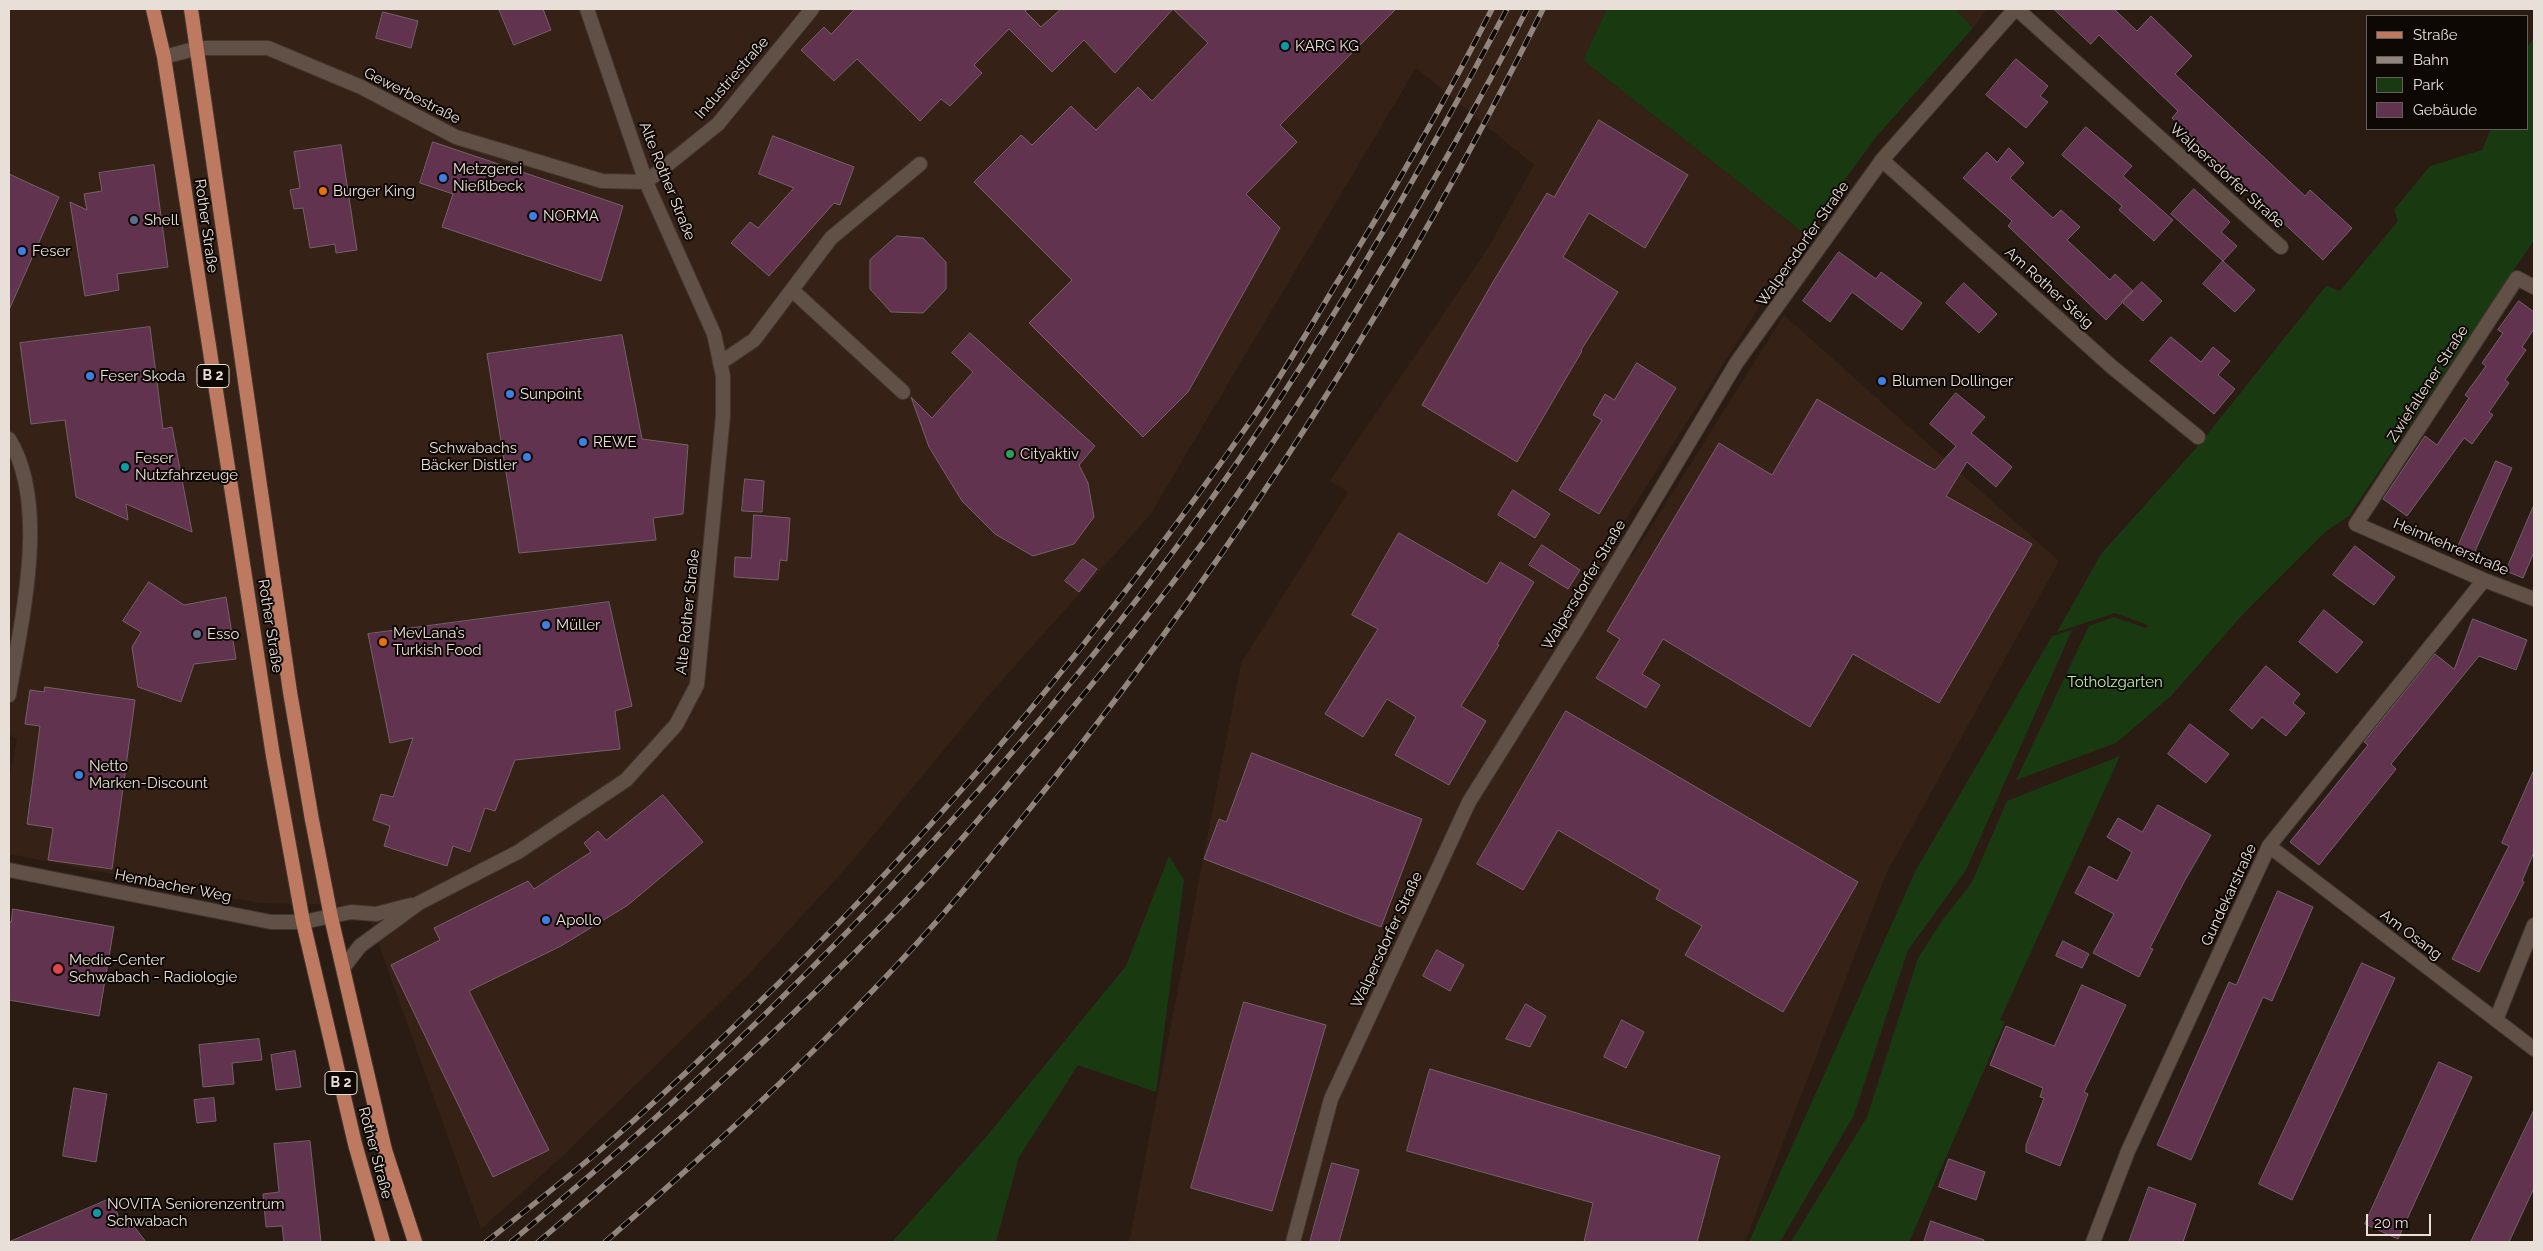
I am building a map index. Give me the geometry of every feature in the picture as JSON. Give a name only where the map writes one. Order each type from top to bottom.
[{"type":"main road","name":"Rother Straße","points":[[153,9],[164,57],[273,756],[304,922],[355,1144],[382,1242]]},
{"type":"main road","name":"Rother Straße","points":[[191,9],[290,692],[331,917],[386,1150],[415,1242]]},
{"type":"street","name":"Alte Rother Straße","points":[[343,968],[360,946],[419,903],[518,852],[626,780],[676,725],[697,685],[722,416],[722,376],[720,363],[714,334],[646,182],[587,9]]},
{"type":"street","name":"Industriestraße","points":[[646,182],[718,124],[812,9]]},
{"type":"street","name":"Walpersdorfer Straße","points":[[1293,1242],[1331,1099],[1469,802],[1580,626],[1737,362],[1882,160],[2016,9],[2281,247]]},
{"type":"street","name":"Gewerbestraße","points":[[164,57],[198,48],[268,48],[361,87],[456,137],[602,181],[646,182]]},
{"type":"street","name":"Am Rother Steig","points":[[1882,160],[2112,367],[2198,436]]},
{"type":"street","points":[[720,363],[754,340],[831,238],[920,164]]},
{"type":"street","name":"Zwiefaltener Straße","points":[[2356,524],[2517,278],[2534,287]]},
{"type":"street","points":[[792,290],[903,392]]},
{"type":"street","points":[[9,438],[29,496],[29,566],[9,695]]},
{"type":"street","name":"Heimkehrerstraße","points":[[2356,524],[2484,580],[2534,599]]},
{"type":"street","name":"Gundekarstraße","points":[[2093,1242],[2128,1151],[2268,846],[2484,580]]},
{"type":"street","name":"Am Osang","points":[[2268,846],[2534,1050]]},
{"type":"street","name":"Hembacher Weg","points":[[9,870],[271,922],[304,922],[331,917]]},
{"type":"street","name":"Alte Rother Straße","points":[[331,917],[352,912],[376,914],[419,903]]},
{"type":"street","points":[[2496,1020],[2534,925]]},
{"type":"shaded area","points":[[9,9],[1607,9],[1583,60],[1805,234],[1611,543],[1632,557],[1784,315],[2059,561],[1886,874],[1745,1242],[1129,1242],[1241,663],[1348,492],[1330,481],[1488,248],[1534,165],[1416,68],[1150,515],[994,689],[848,866],[746,977],[564,1155],[481,1229],[365,906],[259,903],[9,854],[9,780],[17,739],[9,734]]},
{"type":"shaded area","points":[[1955,9],[1987,9],[1973,28]]},
{"type":"green space","points":[[1607,9],[1955,9],[1973,28],[1876,137],[1805,234],[1583,60]]},
{"type":"green space","name":"Totholzgarten","points":[[2534,37],[2534,240],[2349,516],[2326,531],[2244,613],[2171,696],[2116,743],[2016,780],[2089,626],[2114,617],[2146,628],[2148,625],[2115,613],[2057,632],[2101,554],[2198,446],[2326,286],[2340,291],[2398,221],[2394,210],[2430,166],[2482,150],[2491,130],[2528,130],[2528,46]]},
{"type":"green space","points":[[2072,630],[1966,870],[1908,950],[1854,1115],[1780,1242],[1749,1242],[1916,870],[2052,636]]},
{"type":"green space","points":[[2120,756],[2000,1020],[2005,1022],[1909,1242],[1791,1242],[1867,1117],[1918,958],[1941,922],[1972,882],[2007,801]]},
{"type":"green space","points":[[1169,856],[1184,880],[1156,1092],[1078,1065],[1019,1157],[996,1242],[892,1242],[986,1137],[1126,966]]},
{"type":"building","points":[[499,9],[543,9],[551,30],[514,45]]},
{"type":"building","points":[[855,9],[1028,9],[1025,11],[1041,27],[1061,9],[1173,9],[1115,73],[1084,40],[1052,72],[1009,29],[974,65],[982,73],[950,106],[941,99],[920,121],[857,59],[834,81],[801,50],[824,27],[831,34]]},
{"type":"building","points":[[1173,9],[1396,9],[1280,125],[1297,142],[1246,194],[1280,228],[1188,392],[1143,437],[1029,323],[1072,280],[974,182],[1021,135],[1032,145],[1071,106],[1096,130],[1138,87],[1152,101],[1208,43]]},
{"type":"building","points":[[2054,9],[2114,9],[2137,31],[2151,16],[2192,56],[2175,74],[2305,196],[2310,190],[2352,228],[2323,260],[2172,118],[2178,111],[2099,35],[2091,44]]},
{"type":"building","points":[[383,12],[418,21],[411,48],[376,38]]},
{"type":"building","points":[[2016,59],[2048,86],[2040,96],[2048,102],[2026,128],[1986,95]]},
{"type":"building","points":[[1599,120],[1688,175],[1645,248],[1589,213],[1563,257],[1618,292],[1581,350],[1517,462],[1422,405],[1547,193],[1554,197]]},
{"type":"building","points":[[2086,127],[2132,166],[2123,176],[2173,220],[2154,241],[2119,210],[2122,206],[2062,155]]},
{"type":"building","points":[[773,136],[854,167],[840,205],[834,203],[769,276],[731,243],[750,222],[758,228],[794,188],[759,174]]},
{"type":"building","name":"NORMA","points":[[433,142],[623,206],[601,281],[442,227],[453,194],[420,183]]},
{"type":"building","points":[[341,145],[357,250],[336,253],[335,244],[310,248],[303,208],[294,209],[290,190],[300,188],[294,152]]},
{"type":"building","points":[[2009,148],[2024,163],[2010,178],[2053,218],[2061,210],[2080,227],[2067,240],[2110,280],[2115,274],[2133,291],[2106,320],[2008,226],[2012,221],[1963,178],[1987,152],[1997,162]]},
{"type":"building","name":"Shell","points":[[154,165],[168,267],[117,274],[119,290],[85,296],[70,202],[87,210],[84,194],[102,191],[99,173]]},
{"type":"building","name":"Feser","points":[[9,174],[59,197],[9,310]]},
{"type":"building","points":[[2194,189],[2230,222],[2221,232],[2237,246],[2223,261],[2171,214]]},
{"type":"building","points":[[897,236],[923,238],[946,262],[946,289],[923,313],[891,312],[870,289],[870,260]]},
{"type":"building","points":[[1839,252],[1876,279],[1881,272],[1922,303],[1902,330],[1852,292],[1830,322],[1803,301]]},
{"type":"building","points":[[2223,261],[2255,290],[2235,312],[2203,284]]},
{"type":"building","points":[[2142,282],[2162,301],[2143,321],[2122,302]]},
{"type":"building","points":[[1964,283],[1997,314],[1979,333],[1946,303]]},
{"type":"building","points":[[2519,301],[2534,312],[2534,329],[2522,347],[2526,350],[2505,380],[2509,383],[2489,412],[2493,415],[2472,444],[2464,438],[2407,516],[2383,499],[2425,436],[2437,445],[2469,398],[2465,395],[2486,366],[2482,363],[2503,333],[2498,330]]},
{"type":"building","points":[[150,327],[163,429],[172,427],[192,532],[126,504],[128,520],[76,497],[65,420],[31,424],[20,343]]},
{"type":"building","points":[[970,333],[1095,446],[1079,465],[1088,483],[1094,517],[1074,544],[1033,556],[995,534],[962,501],[929,447],[911,397],[932,418],[973,372],[952,353]]},
{"type":"building","name":"REWE","points":[[622,335],[642,439],[688,445],[683,514],[653,518],[656,540],[519,553],[487,354]]},
{"type":"building","points":[[2171,337],[2201,362],[2213,347],[2230,361],[2218,375],[2235,389],[2214,414],[2150,361]]},
{"type":"building","points":[[1637,363],[1676,388],[1599,514],[1559,490],[1602,420],[1593,415],[1605,394],[1614,400]]},
{"type":"building","points":[[1956,393],[1985,417],[1971,433],[2012,467],[1996,487],[1967,462],[1946,496],[2032,544],[1939,703],[1853,654],[1810,727],[1663,639],[1642,674],[1660,685],[1646,708],[1596,678],[1620,639],[1607,631],[1719,443],[1772,475],[1817,399],[1935,470],[1956,446],[1930,424]]},
{"type":"building","points":[[2496,461],[2512,468],[2472,558],[2456,551]]},
{"type":"building","points":[[745,479],[764,481],[762,512],[742,511]]},
{"type":"building","points":[[1513,490],[1550,514],[1535,538],[1498,515]]},
{"type":"building","points":[[2534,505],[2534,552],[2523,578],[2506,571]]},
{"type":"building","points":[[754,515],[790,518],[787,561],[780,560],[778,580],[734,577],[735,557],[751,558]]},
{"type":"building","points":[[1399,533],[1487,584],[1500,562],[1534,582],[1497,644],[1499,645],[1461,706],[1486,721],[1449,785],[1395,755],[1416,717],[1387,699],[1363,737],[1325,714],[1378,629],[1352,615]]},
{"type":"building","points":[[1542,545],[1580,570],[1568,589],[1529,565]]},
{"type":"building","points":[[2355,546],[2395,577],[2374,605],[2333,575]]},
{"type":"building","points":[[1083,559],[1097,569],[1079,592],[1065,581]]},
{"type":"building","points":[[149,582],[184,605],[226,597],[236,659],[194,664],[181,702],[138,687],[132,647],[141,632],[123,621]]},
{"type":"building","points":[[609,602],[632,706],[615,711],[620,749],[515,760],[495,811],[485,808],[470,852],[453,846],[447,866],[384,846],[390,826],[373,820],[381,794],[393,797],[413,738],[390,743],[368,634]]},
{"type":"building","points":[[2324,610],[2363,642],[2337,673],[2299,642]]},
{"type":"building","points":[[2473,619],[2527,640],[2516,670],[2479,656],[2391,764],[2396,769],[2319,865],[2290,842],[2368,745],[2364,742],[2435,654],[2454,669]]},
{"type":"building","points":[[2266,666],[2300,694],[2293,703],[2305,713],[2286,736],[2262,717],[2252,729],[2230,710]]},
{"type":"building","name":"Netto Marken-Discount","points":[[45,687],[135,700],[112,869],[48,860],[53,828],[27,824],[40,726],[25,724],[30,690],[44,692]]},
{"type":"building","points":[[1566,711],[1858,882],[1783,1012],[1685,955],[1702,926],[1656,899],[1660,890],[1558,830],[1523,890],[1477,864]]},
{"type":"building","points":[[2190,724],[2229,754],[2206,783],[2168,754]]},
{"type":"building","points":[[1252,753],[1422,819],[1381,927],[1204,859],[1219,819],[1226,822]]},
{"type":"building","points":[[2534,770],[2534,852],[2522,881],[2524,882],[2479,972],[2452,959],[2509,846],[2502,843]]},
{"type":"building","points":[[663,795],[703,842],[628,905],[561,946],[469,991],[549,1150],[493,1177],[391,965],[440,940],[434,928],[528,881],[534,889],[591,852],[584,843],[598,831],[606,840]]},
{"type":"building","points":[[2158,805],[2211,835],[2150,948],[2153,949],[2139,977],[2093,953],[2114,914],[2075,893],[2089,866],[2117,881],[2132,852],[2107,837],[2118,818],[2142,832]]},
{"type":"building","points":[[2278,891],[2313,907],[2272,1001],[2263,997],[2191,1160],[2157,1145],[2229,982],[2236,985]]},
{"type":"building","name":"Medic-Center Schwabach - Radiologie","points":[[13,909],[114,927],[99,1016],[9,1000],[9,921],[11,922]]},
{"type":"building","points":[[2063,941],[2089,954],[2082,968],[2056,956]]},
{"type":"building","points":[[1437,950],[1464,965],[1450,991],[1423,976]]},
{"type":"building","points":[[2362,963],[2395,978],[2292,1200],[2259,1184]]},
{"type":"building","points":[[2082,985],[2126,1005],[2084,1092],[2088,1094],[2060,1166],[2026,1152],[2026,1145],[2044,1098],[2040,1097],[2043,1088],[1990,1065],[2006,1026],[2054,1046]]},
{"type":"building","points":[[1244,1002],[1326,1025],[1272,1211],[1191,1188]]},
{"type":"building","points":[[1526,1004],[1546,1016],[1530,1047],[1506,1039]]},
{"type":"building","points":[[1622,1020],[1644,1032],[1626,1068],[1604,1057]]},
{"type":"building","points":[[259,1039],[262,1060],[232,1063],[234,1084],[203,1087],[199,1045]]},
{"type":"building","points":[[295,1051],[301,1087],[276,1090],[271,1055]]},
{"type":"building","points":[[2439,1062],[2472,1077],[2398,1239],[2365,1224]]},
{"type":"building","points":[[1430,1069],[1720,1156],[1697,1242],[1584,1242],[1593,1203],[1407,1151]]},
{"type":"building","points":[[74,1088],[107,1094],[96,1162],[63,1156]]},
{"type":"building","points":[[214,1098],[216,1121],[197,1123],[194,1100]]},
{"type":"building","points":[[2534,1110],[2534,1188],[2509,1242],[2471,1242]]},
{"type":"building","points":[[310,1141],[321,1242],[284,1242],[282,1226],[266,1227],[263,1194],[279,1192],[274,1144]]},
{"type":"building","points":[[1949,1159],[1985,1172],[1976,1200],[1939,1187]]},
{"type":"building","points":[[1332,1163],[1359,1170],[1339,1242],[1310,1242]]},
{"type":"building","points":[[2149,1187],[2196,1204],[2183,1242],[2129,1242]]},
{"type":"building","name":"NOVITA Seniorenzentrum Schwabach","points":[[112,1198],[122,1227],[130,1221],[146,1242],[9,1242]]},
{"type":"building","points":[[1931,1221],[1984,1240],[1983,1242],[1924,1242]]},
{"type":"railway","points":[[486,1242],[622,1131],[689,1070],[776,986],[905,853],[1027,714],[1142,569],[1252,419],[1304,338],[1395,186],[1492,9]]},
{"type":"railway","points":[[511,1242],[675,1100],[837,943],[991,776],[1065,690],[1136,601],[1204,510],[1300,368],[1392,216],[1451,113],[1507,9]]},
{"type":"railway","points":[[538,1242],[676,1122],[766,1040],[853,955],[953,849],[1115,657],[1161,599],[1251,475],[1320,369],[1423,199],[1484,91],[1527,9]]},
{"type":"railway","points":[[605,1242],[776,1087],[898,964],[981,869],[1122,690],[1190,598],[1255,504],[1318,408],[1378,311],[1436,212],[1491,111],[1543,9]]},
{"type":"place","name":"KARG KG","points":[[1285,46]]},
{"type":"place","name":"Metzgerei Nießlbeck","points":[[443,178]]},
{"type":"place","name":"Burger King","points":[[323,191]]},
{"type":"place","name":"NORMA","points":[[533,216]]},
{"type":"place","name":"Shell","points":[[134,220]]},
{"type":"place","name":"Feser","points":[[22,251]]},
{"type":"place","name":"Feser Skoda","points":[[90,376]]},
{"type":"place","name":"Blumen Dollinger","points":[[1882,381]]},
{"type":"place","name":"Sunpoint","points":[[510,394]]},
{"type":"place","name":"REWE","points":[[583,442]]},
{"type":"place","name":"Cityaktiv","points":[[1010,454]]},
{"type":"place","name":"Schwabachs Bäcker Distler","points":[[527,457]]},
{"type":"place","name":"Feser Nutzfahrzeuge","points":[[125,467]]},
{"type":"place","name":"Müller","points":[[546,625]]},
{"type":"place","name":"Esso","points":[[197,634]]},
{"type":"place","name":"MevLana’s Turkish Food","points":[[383,642]]},
{"type":"place","name":"Netto Marken-Discount","points":[[79,775]]},
{"type":"place","name":"Apollo","points":[[546,920]]},
{"type":"place","name":"Medic-Center Schwabach - Radiologie","points":[[58,969]]},
{"type":"place","name":"NOVITA Seniorenzentrum Schwabach","points":[[97,1213]]}]
